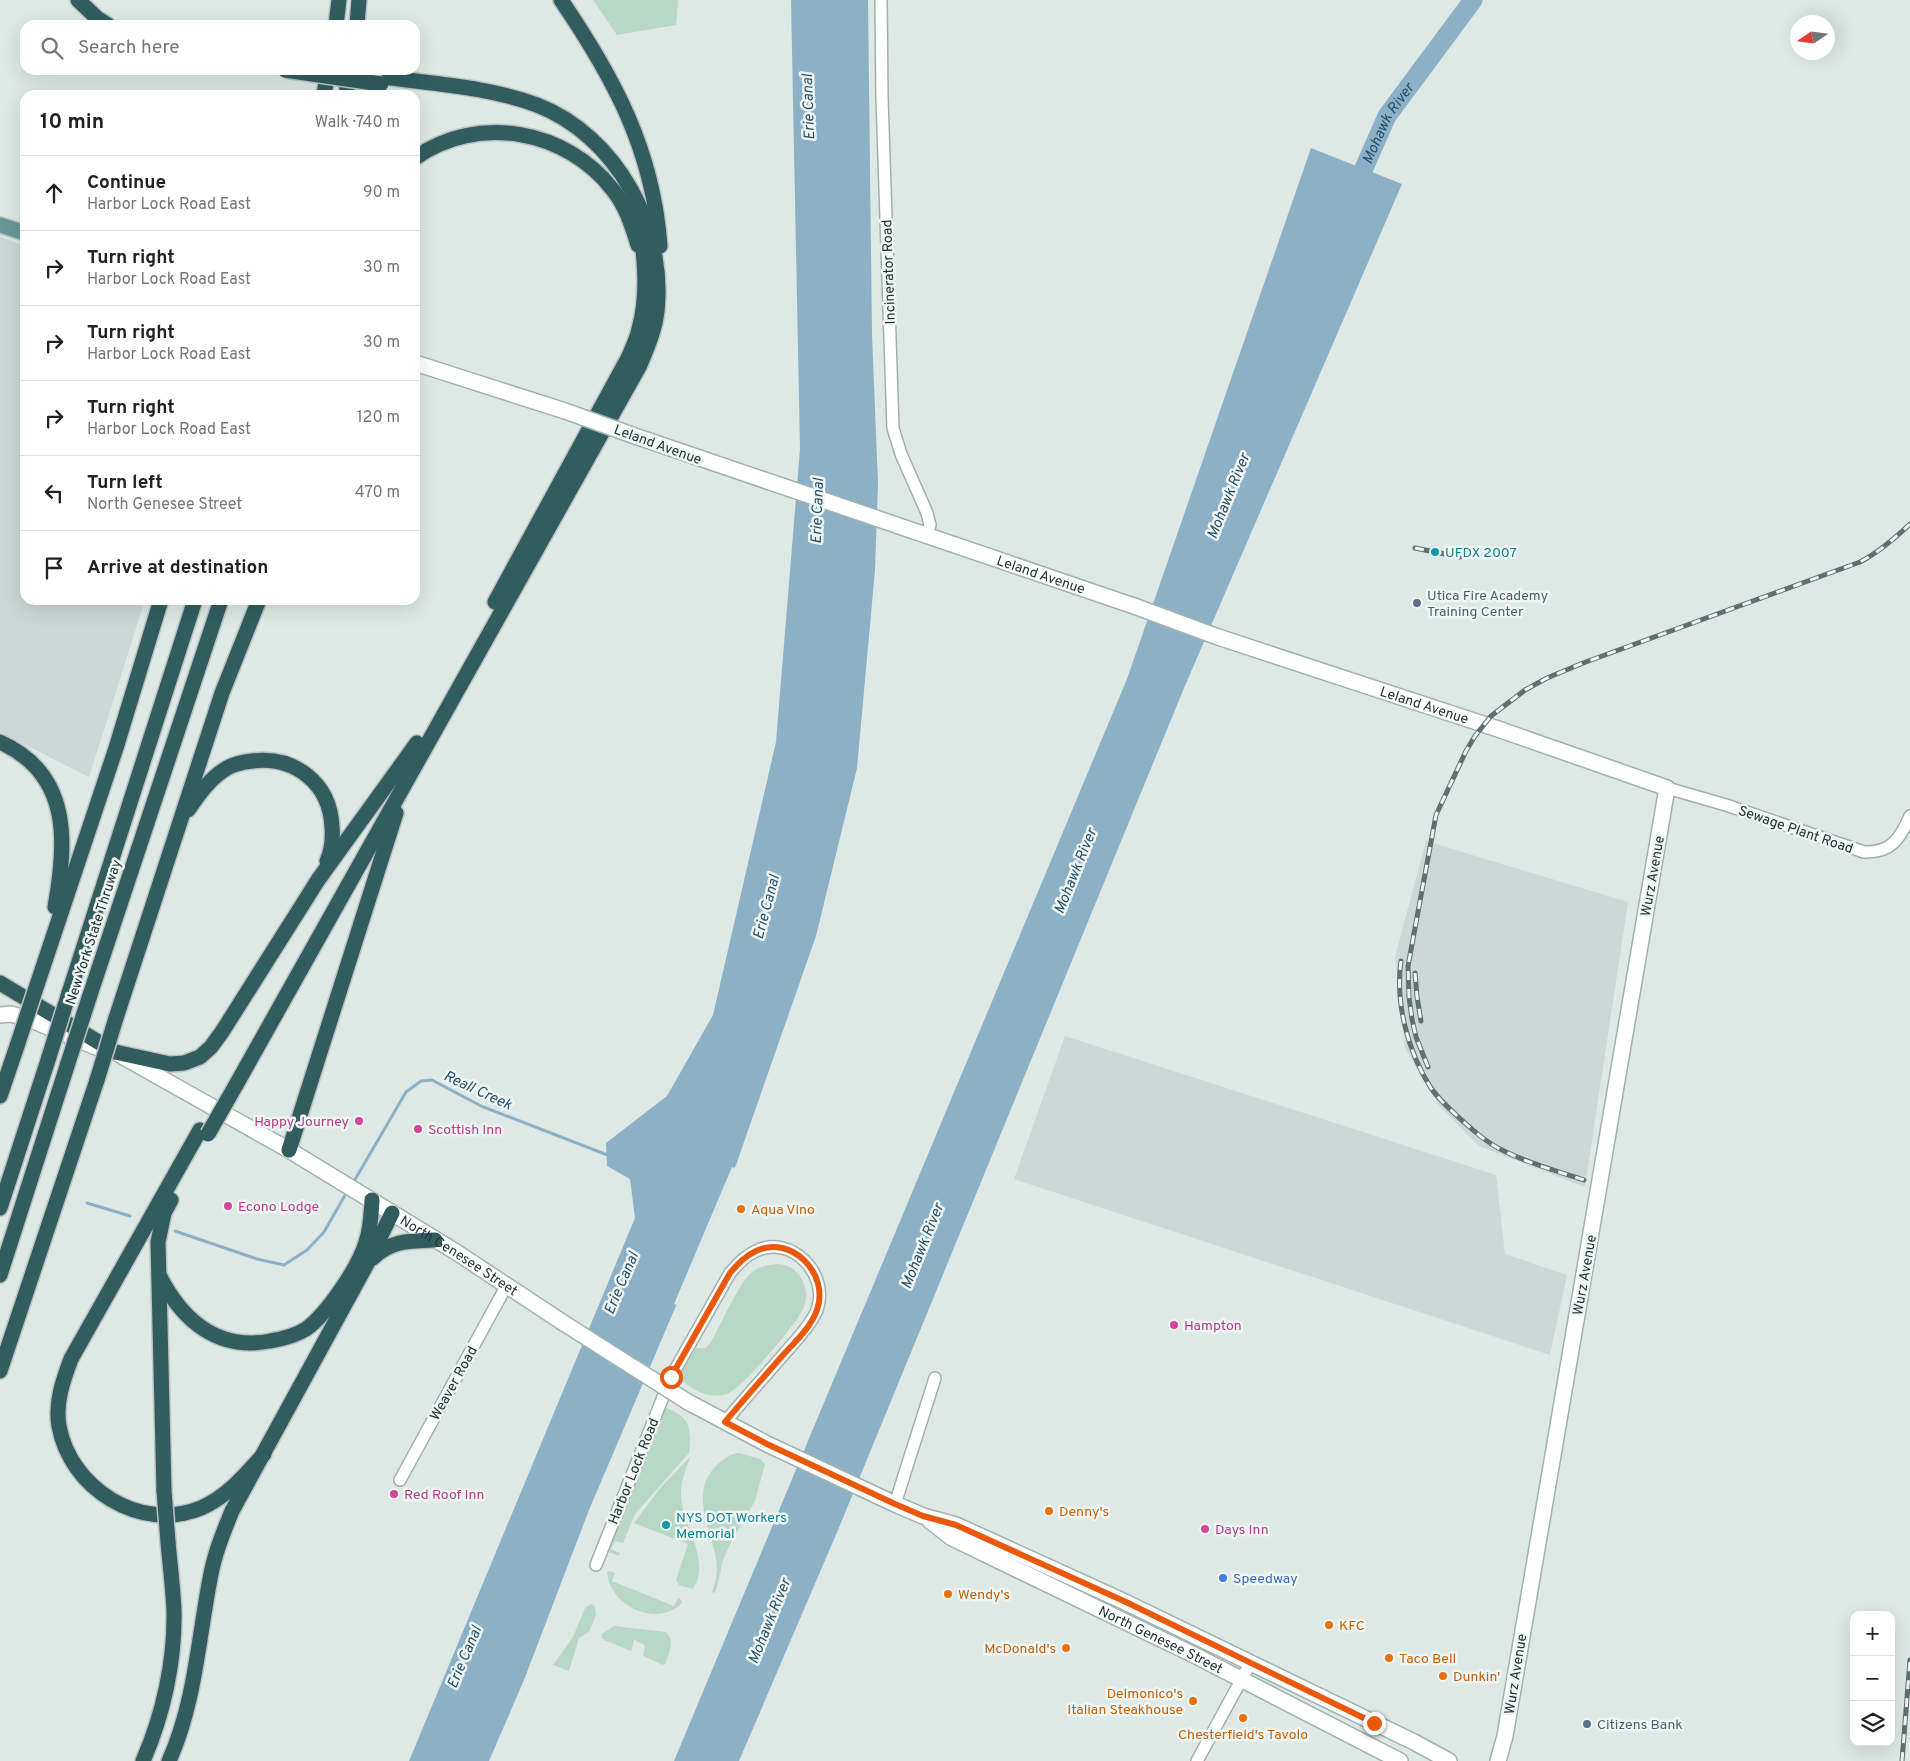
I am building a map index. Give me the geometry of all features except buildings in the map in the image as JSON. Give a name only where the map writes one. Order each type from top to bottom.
[{"type":"highway","points":[[70,0],[89,20]]},
{"type":"highway","points":[[78,0],[100,20]]},
{"type":"highway","points":[[329,20],[330,0]]},
{"type":"highway","points":[[337,20],[339,0]]},
{"type":"highway","points":[[357,20],[359,0]]},
{"type":"highway","points":[[561,0],[606,71],[630,119],[645,161],[658,224],[661,263],[657,285]]},
{"type":"highway","points":[[325,90],[327,75]]},
{"type":"highway","points":[[264,1454],[238,1483],[221,1497],[201,1508],[184,1513],[158,1515],[118,1504],[94,1488],[76,1468],[67,1451],[60,1426],[58,1407],[62,1381],[71,1359],[204,1132],[412,769],[640,365],[651,336],[657,311],[654,252],[644,216],[635,195],[614,164],[587,136],[567,120],[539,106],[509,95],[334,75]]},
{"type":"highway","points":[[347,90],[349,75]]},
{"type":"highway","points":[[231,1084],[628,358],[640,329],[644,299],[645,264],[640,230],[631,203],[599,158],[571,134],[552,120],[518,106],[359,75]]},
{"type":"highway","points":[[420,155],[444,141],[466,135],[494,131],[525,134],[547,141],[580,158],[597,172],[614,191],[628,215],[645,264]]},
{"type":"highway","points":[[0,1096],[116,748],[159,605]]},
{"type":"highway","name":"New York State Thruway","points":[[0,1208],[193,605]]},
{"type":"highway","name":"New York State Thruway","points":[[0,1275],[89,998],[219,605]]},
{"type":"highway","points":[[0,1371],[222,693],[257,605]]},
{"type":"highway","points":[[0,742],[11,747],[30,762],[43,777],[54,796],[62,823],[63,840],[59,883],[46,958]]},
{"type":"highway","points":[[115,1052],[170,1064],[184,1063],[200,1057],[211,1047],[318,880],[418,742]]},
{"type":"highway","points":[[178,826],[199,794],[215,776],[228,767],[266,759],[284,762],[302,771],[317,786],[326,797],[332,817],[333,841],[329,856],[318,880]]},
{"type":"highway","points":[[289,1150],[393,820],[412,769]]},
{"type":"highway","name":"North Genesee Street","points":[[0,983],[115,1052]]},
{"type":"highway","points":[[143,1761],[151,1742],[165,1694],[172,1654],[174,1612],[164,1491],[158,1242],[164,1213],[204,1132]]},
{"type":"highway","points":[[159,1275],[181,1310],[214,1335],[230,1342],[248,1344],[285,1338],[305,1329],[324,1313],[353,1269],[366,1244],[371,1225],[366,1197]]},
{"type":"highway","points":[[169,1761],[188,1711],[196,1673],[210,1579],[218,1544],[232,1511],[368,1262],[392,1213]]},
{"type":"highway","points":[[368,1262],[383,1248],[397,1243],[435,1240]]},
{"type":"main road","points":[[0,225],[20,231]]},
{"type":"street","name":"Incinerator Road","points":[[881,0],[882,98],[893,428],[901,454],[927,513],[930,525],[926,537]]},
{"type":"street","name":"Leland Avenue","points":[[420,365],[565,411],[769,484],[1667,788]]},
{"type":"street","name":"Sewage Plant Road","points":[[1667,788],[1726,805],[1864,852],[1876,852],[1886,849],[1898,839],[1910,816]]},
{"type":"street","name":"Wurz Avenue","points":[[1498,1761],[1505,1736],[1667,788]]},
{"type":"street","points":[[0,1015],[11,1014],[29,1019],[130,1060]]},
{"type":"street","name":"North Genesee Street","points":[[115,1052],[289,1150],[456,1252],[688,1402],[725,1422],[767,1444],[895,1504],[923,1516],[956,1525],[1126,1602],[1449,1761]]},
{"type":"street","name":"Harbor Lock Road","points":[[596,1565],[671,1377],[730,1273],[742,1260],[757,1250],[771,1247],[789,1250],[809,1264],[816,1277],[820,1290],[816,1312],[800,1336],[725,1422]]},
{"type":"street","name":"Weaver Road","points":[[400,1480],[507,1285]]},
{"type":"street","points":[[895,1504],[935,1378]]},
{"type":"street","name":"North Genesee Street","points":[[923,1516],[952,1538],[1196,1656],[1400,1761]]},
{"type":"street","points":[[1197,1761],[1251,1662]]},
{"type":"shaded area","points":[[0,237],[20,244],[20,605],[143,605],[89,777],[0,732]]},
{"type":"shaded area","points":[[1426,841],[1628,902],[1585,1187],[1479,1146],[1437,1103],[1405,1048],[1395,957]]},
{"type":"shaded area","points":[[1065,1036],[1496,1175],[1505,1254],[1567,1275],[1550,1355],[1014,1179]]},
{"type":"green space","points":[[593,0],[678,0],[676,25],[617,35]]},
{"type":"green space","points":[[778,1264],[786,1265],[798,1274],[805,1287],[806,1294],[803,1309],[768,1356],[744,1381],[727,1394],[713,1396],[695,1389],[678,1378],[696,1348],[706,1348],[711,1342],[741,1286],[752,1272],[758,1268]]},
{"type":"green space","points":[[664,1406],[681,1416],[687,1423],[690,1436],[689,1453],[635,1514],[623,1543],[615,1541],[611,1549],[620,1553],[619,1556],[609,1552],[614,1533]]},
{"type":"green space","points":[[739,1453],[760,1459],[765,1464],[755,1501],[733,1538],[723,1560],[714,1593],[712,1592],[715,1584],[717,1562],[706,1521],[703,1496],[710,1474],[719,1463],[730,1455]]},
{"type":"green space","points":[[691,1456],[683,1479],[681,1494],[682,1506],[698,1554],[698,1578],[693,1589],[679,1585],[676,1580],[688,1544],[634,1523],[661,1487]]},
{"type":"green space","points":[[607,1572],[615,1573],[612,1581],[674,1606],[678,1598],[682,1603],[660,1614],[636,1610],[616,1594],[610,1584]]},
{"type":"green space","points":[[591,1604],[595,1606],[596,1615],[589,1632],[579,1638],[569,1671],[553,1665],[573,1637],[585,1608]]},
{"type":"green space","points":[[614,1626],[666,1632],[671,1643],[666,1663],[663,1665],[643,1656],[645,1645],[634,1640],[631,1651],[604,1640],[602,1634]]},
{"type":"water","name":"Erie Canal","points":[[791,0],[868,0],[872,335],[878,483],[875,570],[857,768],[816,936],[736,1165],[589,1510],[524,1680],[489,1761],[409,1761],[635,1218],[630,1179],[607,1166],[606,1143],[667,1096],[713,1015],[776,742],[800,449]]},
{"type":"water","points":[[1311,148],[1402,184],[1184,688],[838,1530],[739,1761],[674,1761],[1127,679]]},
{"type":"pier","points":[[732,1167],[735,1168],[677,1305],[674,1304]]},
{"type":"waterway","name":"Mohawk River","points":[[1353,193],[1387,116],[1473,0]]},
{"type":"waterway","name":"Reall Creek","points":[[353,1183],[406,1092],[421,1081],[432,1080],[481,1106],[610,1156]]},
{"type":"waterway","name":"Reall Creek","points":[[175,1231],[257,1259],[284,1265],[307,1250],[324,1232],[348,1190]]},
{"type":"waterway","name":"Reall Creek","points":[[87,1203],[130,1216]]},
{"type":"railway","points":[[1428,1067],[1416,1037],[1412,1019],[1408,966],[1436,815],[1466,751],[1491,716],[1525,690],[1547,678],[1583,663],[1860,562],[1886,545],[1910,524]]},
{"type":"railway","points":[[1415,548],[1460,557]]},
{"type":"railway","points":[[1401,961],[1400,994],[1405,1027],[1416,1059],[1435,1093],[1469,1127],[1497,1148],[1532,1163],[1584,1180]]},
{"type":"railway","points":[[1415,973],[1421,1021]]},
{"type":"railway","points":[[1902,1761],[1910,1660]]},
{"type":"place","name":"UFDX 2007","points":[[1435,552]]},
{"type":"place","name":"Utica Fire Academy Training Center","points":[[1417,603]]},
{"type":"place","name":"Happy Journey","points":[[359,1121]]},
{"type":"place","name":"Scottish Inn","points":[[418,1129]]},
{"type":"place","name":"Econo Lodge","points":[[228,1206]]},
{"type":"place","name":"Aqua Vino","points":[[741,1209]]},
{"type":"place","name":"Hampton","points":[[1174,1325]]},
{"type":"place","name":"Red Roof Inn","points":[[394,1494]]},
{"type":"place","name":"Denny's","points":[[1049,1511]]},
{"type":"place","name":"NYS DOT Workers Memorial","points":[[666,1525]]},
{"type":"place","name":"Days Inn","points":[[1205,1529]]},
{"type":"place","name":"Speedway","points":[[1223,1578]]},
{"type":"place","name":"Wendy's","points":[[948,1594]]},
{"type":"place","name":"KFC","points":[[1329,1625]]},
{"type":"place","name":"McDonald's","points":[[1066,1648]]},
{"type":"place","name":"Taco Bell","points":[[1389,1658]]},
{"type":"place","name":"Dunkin'","points":[[1443,1676]]},
{"type":"place","name":"Delmonico's Italian Steakhouse","points":[[1193,1701]]},
{"type":"place","name":"Chesterfield's Tavolo","points":[[1243,1718]]},
{"type":"place","name":"Citizens Bank","points":[[1587,1724]]},
{"type":"route","points":[[671,1377],[730,1273],[742,1260],[757,1250],[771,1247],[789,1250],[809,1264],[820,1290],[819,1304],[816,1312],[800,1336],[725,1422],[767,1444],[895,1504],[923,1516],[956,1525],[1126,1602],[1374,1723]]}]
